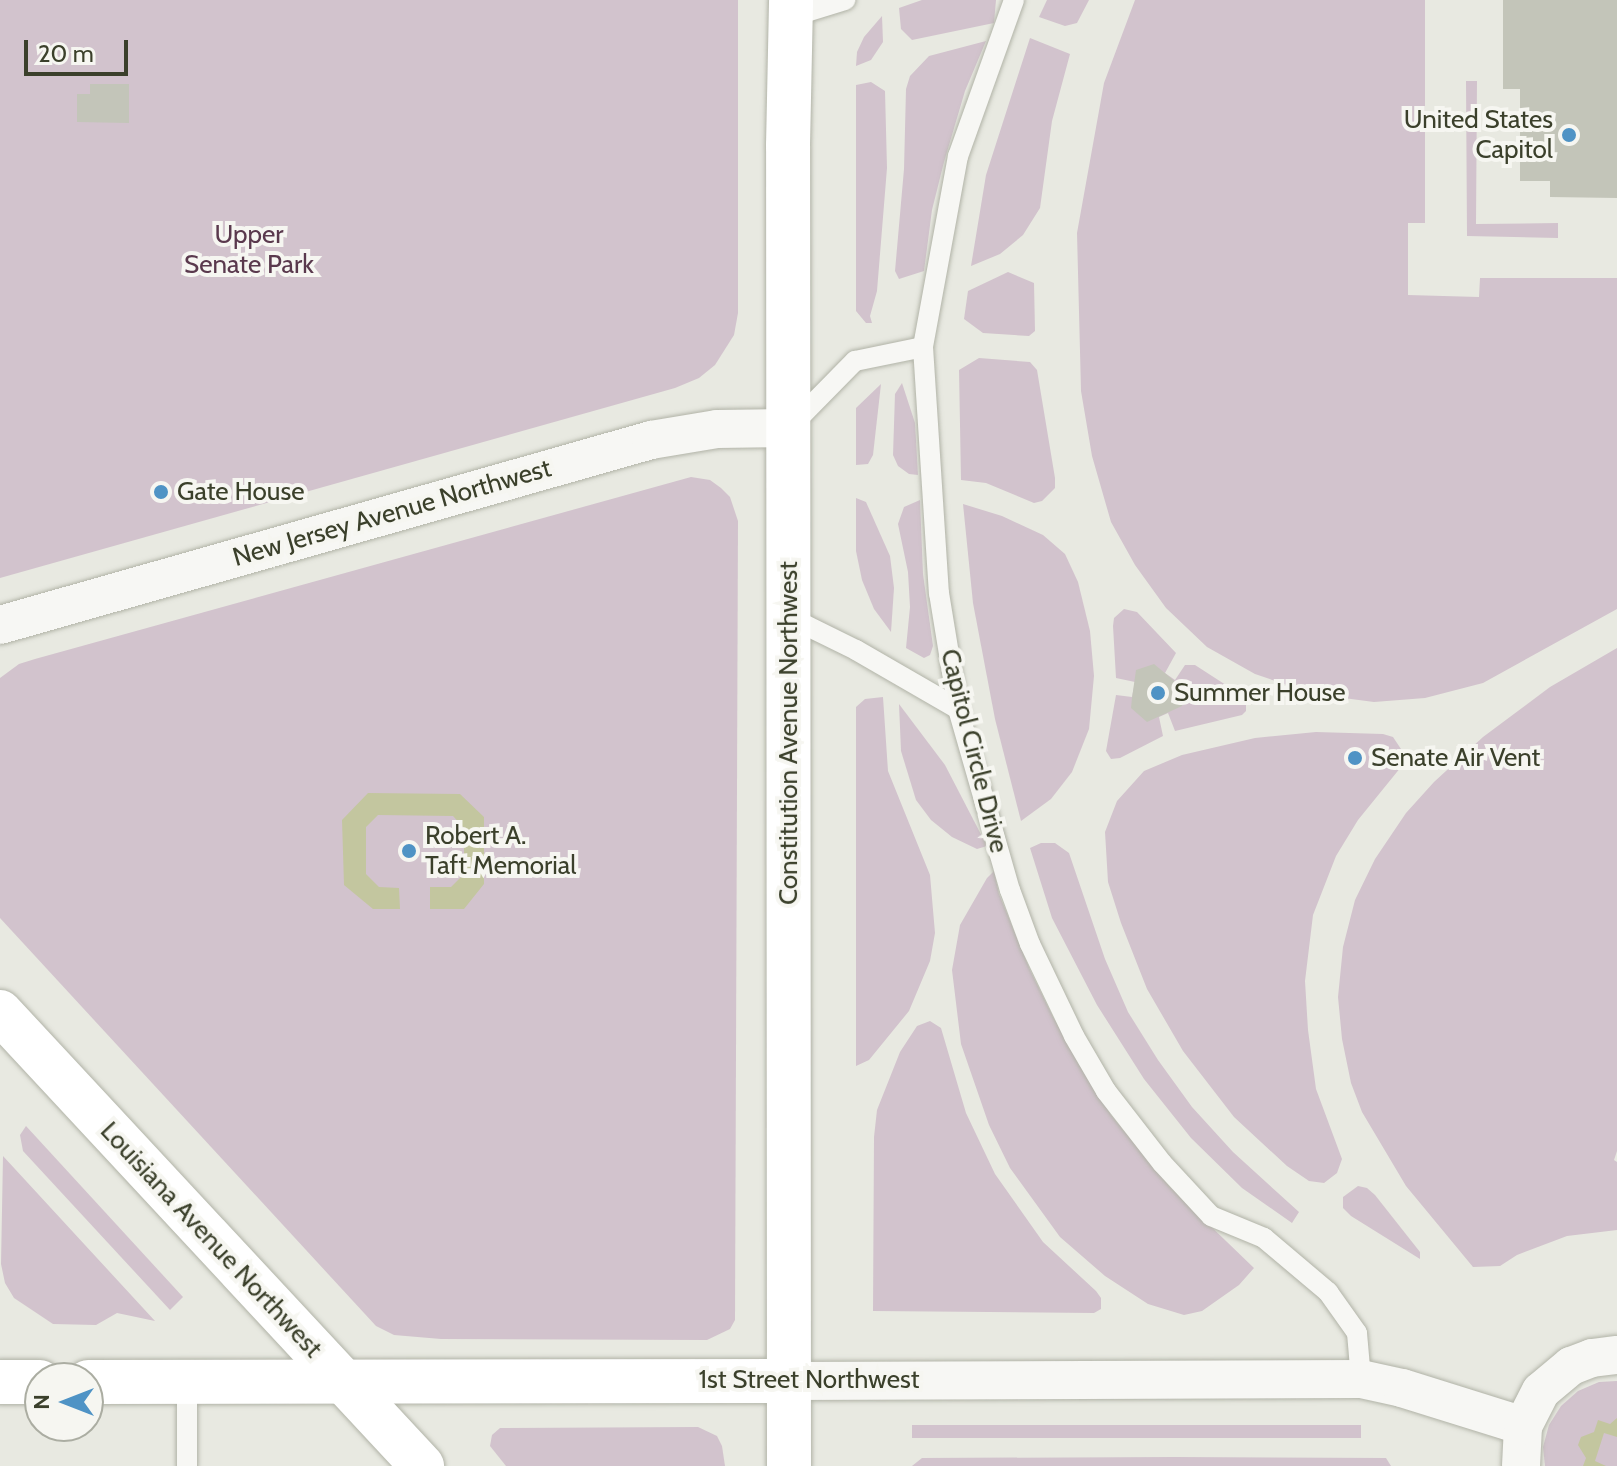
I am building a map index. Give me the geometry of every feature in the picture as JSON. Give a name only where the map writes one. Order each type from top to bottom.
[{"type":"main road","name":"Constitution Avenue Northwest","points":[[789,1466],[790,8]]},
{"type":"main road","name":"Louisiana Avenue Northwest","points":[[0,1012],[422,1466]]},
{"type":"main road","name":"1st Street Northwest","points":[[104,1382],[789,1381]]},
{"type":"main road","points":[[0,1382],[24,1382]]},
{"type":"street","name":"New Jersey Avenue Northwest","points":[[0,625],[651,440],[717,429],[789,428]]},
{"type":"street","points":[[1521,1466],[1523,1426],[1530,1408],[1555,1377],[1592,1358],[1617,1355]]},
{"type":"street","name":"1st Street Northwest","points":[[789,1381],[1361,1379],[1402,1388],[1523,1426]]},
{"type":"lane","points":[[790,8],[845,0]]},
{"type":"lane","name":"Capitol Circle Drive","points":[[1014,0],[958,156],[923,347],[939,593],[958,709],[1010,890],[1030,944],[1074,1036],[1106,1091],[1162,1163],[1211,1216],[1264,1238],[1328,1292],[1357,1333],[1361,1379]]},
{"type":"lane","points":[[789,428],[855,361],[923,347]]},
{"type":"lane","points":[[789,617],[869,657],[958,709]]},
{"type":"lane","points":[[187,1382],[187,1466]]},
{"type":"green space","name":"Upper Senate Park","points":[[0,0],[738,0],[738,313],[734,335],[715,365],[699,378],[675,388],[0,578]]},
{"type":"green space","points":[[922,0],[996,0],[994,23],[912,40],[901,29],[899,8]]},
{"type":"green space","points":[[1047,0],[1089,0],[1077,23],[1065,26],[1039,17]]},
{"type":"green space","points":[[1135,0],[1425,0],[1425,223],[1408,223],[1408,295],[1479,297],[1480,278],[1617,278],[1617,609],[1483,683],[1425,698],[1374,702],[1313,694],[1255,674],[1207,647],[1166,608],[1135,565],[1111,522],[1092,456],[1081,391],[1077,233],[1104,83]]},
{"type":"green space","points":[[882,16],[883,42],[871,60],[856,66],[857,52],[864,37]]},
{"type":"green space","points":[[1030,38],[1070,54],[1052,121],[1040,208],[1023,235],[1000,254],[971,266],[986,175]]},
{"type":"green space","points":[[986,41],[965,91],[944,162],[932,210],[924,271],[899,279],[895,271],[904,169],[906,89],[910,76],[929,56]]},
{"type":"green space","points":[[1466,81],[1477,81],[1476,224],[1558,223],[1558,238],[1467,236]]},
{"type":"green space","points":[[871,82],[885,91],[887,168],[877,291],[870,316],[872,323],[866,323],[856,311],[856,85]]},
{"type":"green space","points":[[1008,272],[1034,283],[1035,331],[1029,336],[983,333],[964,319],[968,291]]},
{"type":"green space","points":[[979,358],[1030,362],[1037,370],[1055,478],[1055,488],[1042,501],[1034,503],[986,483],[961,480],[959,370]]},
{"type":"green space","points":[[902,383],[915,423],[918,475],[909,474],[898,466],[893,455],[895,394]]},
{"type":"green space","points":[[881,384],[873,455],[868,464],[856,465],[856,408]]},
{"type":"green space","points":[[691,477],[710,480],[721,488],[730,497],[738,521],[735,1320],[730,1329],[707,1340],[441,1339],[394,1335],[376,1326],[0,918],[0,678],[19,664],[35,659]]},
{"type":"green space","points":[[856,498],[866,502],[890,556],[894,588],[891,632],[874,609],[862,580],[856,551]]},
{"type":"green space","points":[[920,500],[923,574],[933,646],[930,655],[924,658],[906,648],[910,607],[908,572],[898,524],[904,507]]},
{"type":"green space","points":[[963,504],[1002,516],[1043,535],[1065,554],[1078,582],[1090,631],[1094,676],[1089,729],[1072,772],[1051,799],[1021,821],[995,719],[973,603]]},
{"type":"green space","points":[[1124,609],[1137,612],[1176,653],[1165,673],[1175,680],[1185,665],[1195,665],[1246,698],[1246,711],[1242,715],[1175,731],[1168,713],[1159,717],[1163,736],[1120,758],[1111,759],[1106,751],[1116,695],[1132,697],[1135,682],[1116,678],[1113,626],[1114,618]]},
{"type":"green space","points":[[1617,648],[1617,1151],[1614,1160],[1617,1162],[1617,1230],[1567,1236],[1517,1255],[1500,1266],[1473,1267],[1406,1186],[1362,1112],[1351,1083],[1342,1039],[1338,997],[1343,947],[1355,900],[1375,859],[1406,813],[1434,782],[1483,737],[1550,687]]},
{"type":"green space","points":[[883,697],[888,771],[930,875],[935,933],[930,961],[909,1011],[869,1060],[856,1066],[856,707],[865,699]]},
{"type":"green space","points":[[899,704],[945,765],[987,846],[977,849],[952,837],[931,820],[916,800],[901,751]]},
{"type":"green space","points":[[1316,732],[1383,734],[1393,737],[1401,749],[1401,767],[1358,820],[1336,856],[1313,915],[1305,981],[1308,1030],[1316,1089],[1342,1159],[1337,1173],[1324,1183],[1309,1181],[1287,1166],[1234,1117],[1183,1051],[1147,989],[1121,923],[1108,882],[1105,832],[1117,801],[1144,771],[1182,755],[1255,738]]},
{"type":"green space","points":[[1041,843],[1055,843],[1069,853],[1105,959],[1128,1012],[1158,1060],[1192,1107],[1233,1152],[1299,1212],[1292,1223],[1242,1188],[1191,1138],[1144,1079],[1097,1005],[1052,918],[1030,848]]},
{"type":"green space","points":[[994,871],[999,894],[1030,970],[1053,1017],[1111,1115],[1170,1187],[1254,1268],[1239,1285],[1202,1311],[1184,1315],[1148,1304],[1105,1276],[1060,1237],[1010,1168],[989,1125],[961,1044],[952,970],[960,925]]},
{"type":"green space","points":[[930,1021],[941,1028],[966,1113],[995,1174],[1043,1242],[1096,1291],[1101,1298],[1101,1309],[1094,1313],[873,1311],[874,1137],[877,1110],[900,1052],[917,1026]]},
{"type":"green space","points":[[26,1126],[183,1297],[170,1310],[23,1151],[20,1135]]},
{"type":"green space","points":[[3,1156],[155,1321],[117,1313],[96,1325],[53,1324],[14,1298],[5,1283],[1,1264]]},
{"type":"green space","points":[[1358,1186],[1367,1188],[1375,1195],[1420,1252],[1420,1259],[1343,1208],[1343,1197]]},
{"type":"green space","points":[[1617,1381],[1617,1466],[1545,1466],[1543,1447],[1549,1425],[1561,1406],[1578,1391],[1599,1382]]},
{"type":"green space","points":[[912,1425],[1361,1425],[1361,1438],[912,1438]]},
{"type":"green space","points":[[698,1427],[717,1436],[725,1466],[506,1466],[490,1446],[492,1435],[500,1428]]},
{"type":"green space","points":[[922,1458],[1386,1458],[1391,1466],[912,1466]]},
{"type":"shaded area","points":[[368,793],[460,794],[484,817],[484,884],[464,909],[430,909],[430,887],[451,887],[464,874],[464,828],[453,816],[378,815],[366,827],[366,874],[379,887],[399,888],[400,909],[373,909],[344,885],[342,820]]},
{"type":"shaded area","points":[[1617,1418],[1617,1437],[1604,1433],[1595,1461],[1606,1466],[1583,1466],[1586,1458],[1578,1445],[1581,1437],[1594,1432],[1598,1420],[1610,1424]]},
{"type":"building","name":"United States Capitol","points":[[1503,0],[1617,0],[1617,198],[1550,197],[1550,181],[1520,181],[1520,89],[1503,89]]},
{"type":"building","points":[[90,84],[129,84],[129,123],[77,122],[77,94],[90,94]]},
{"type":"building","name":"Summer House","points":[[1154,664],[1184,689],[1182,706],[1147,722],[1131,708],[1132,698],[1136,670]]},
{"type":"place","name":"United States Capitol","points":[[1569,135]]},
{"type":"place","name":"Gate House","points":[[161,492]]},
{"type":"place","name":"Summer House","points":[[1158,693]]},
{"type":"place","name":"Senate Air Vent","points":[[1355,758]]},
{"type":"place","name":"Robert A. Taft Memorial","points":[[409,851]]}]
